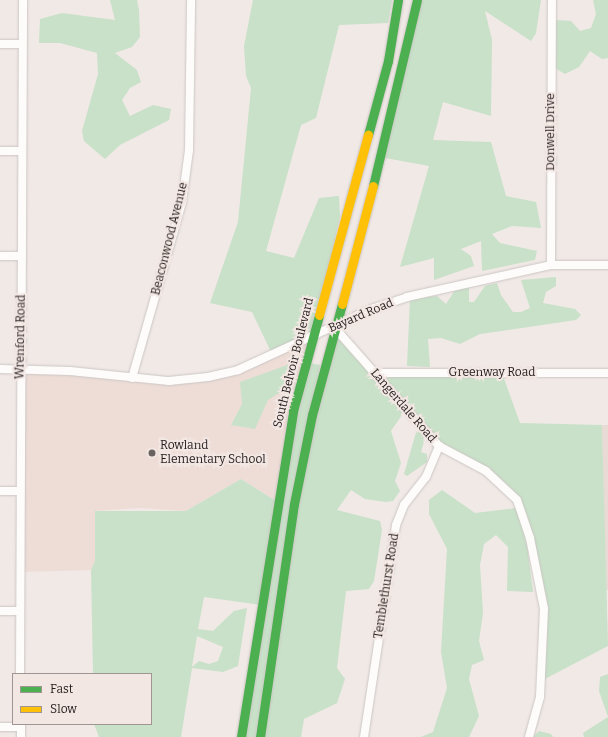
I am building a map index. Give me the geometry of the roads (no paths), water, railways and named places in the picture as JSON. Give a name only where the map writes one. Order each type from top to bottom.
[{"type":"street","name":"Wrenford Road","points":[[20,673],[20,369],[23,0]]},
{"type":"street","name":"Beaconwood Avenue","points":[[132,378],[182,202],[189,150],[191,0]]},
{"type":"street","name":"South Belvoir Boulevard","points":[[241,737],[282,466],[313,337],[386,69],[398,0]]},
{"type":"street","points":[[260,737],[294,504],[334,327],[398,92],[417,0]]},
{"type":"street","name":"Donwell Drive","points":[[551,265],[552,0]]},
{"type":"street","points":[[0,44],[22,44]]},
{"type":"street","points":[[0,151],[22,151]]},
{"type":"street","points":[[0,256],[22,256]]},
{"type":"street","name":"Bayard Road","points":[[0,369],[20,369],[169,381],[208,377],[238,370],[334,327],[407,297],[551,265],[608,265]]},
{"type":"street","name":"Langerdale Road","points":[[334,327],[439,446],[504,483],[518,500],[530,538],[544,609],[540,698],[528,737]]},
{"type":"street","name":"Greenway Road","points":[[376,373],[608,373]]},
{"type":"street","name":"Temblethurst Road","points":[[364,737],[396,525],[404,505],[426,477],[439,446]]},
{"type":"street","points":[[0,491],[20,491]]},
{"type":"street","points":[[0,611],[19,611]]},
{"type":"street","points":[[0,727],[21,726],[21,737]]},
{"type":"place","name":"Rowland Elementary School","points":[[152,453]]}]
